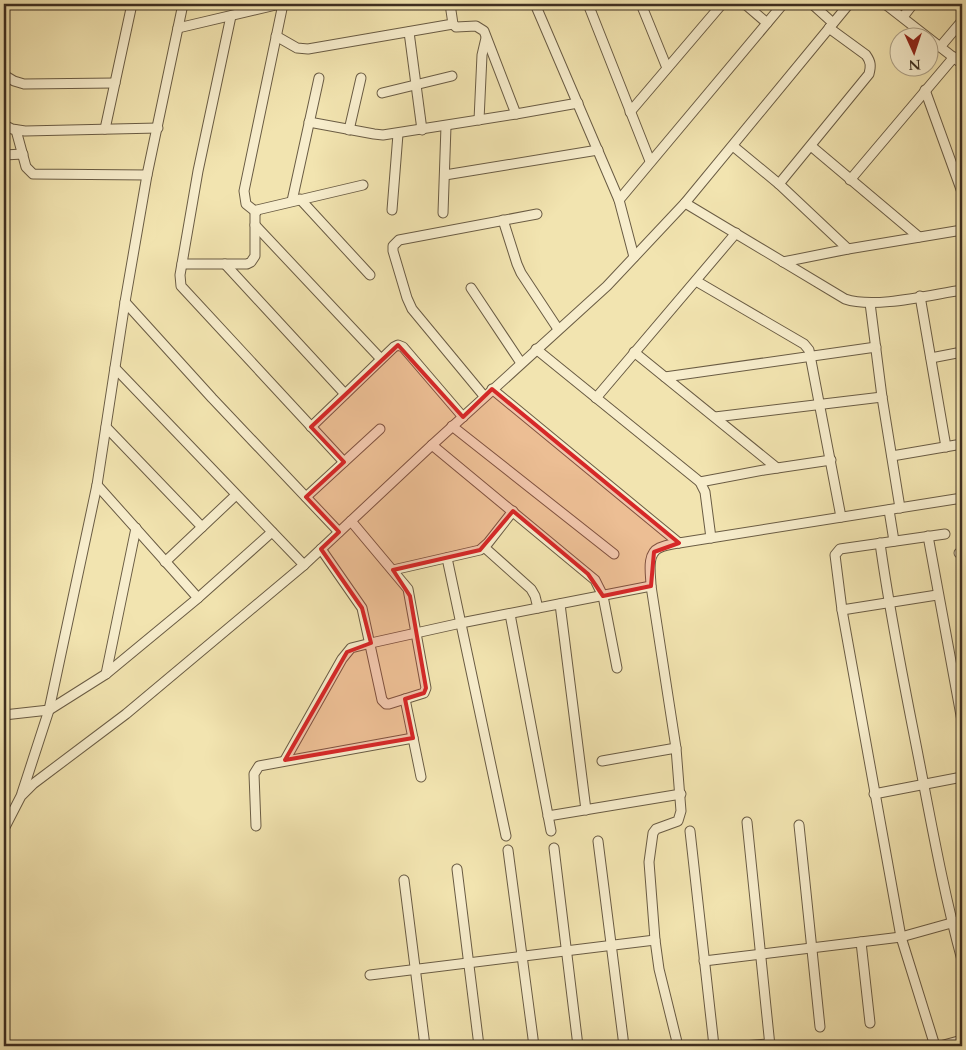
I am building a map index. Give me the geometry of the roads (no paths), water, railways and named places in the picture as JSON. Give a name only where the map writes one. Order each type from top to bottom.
[{"type":"street","points":[[105,129],[132,4]]},
{"type":"street","points":[[4,829],[21,796],[49,710],[98,485],[115,368],[147,176],[183,4]]},
{"type":"street","points":[[178,28],[282,4],[244,191],[246,204],[256,212]]},
{"type":"street","points":[[450,4],[453,24]]},
{"type":"street","points":[[535,4],[618,200],[634,256]]},
{"type":"street","points":[[588,4],[650,161]]},
{"type":"street","points":[[652,4],[643,8],[667,68]]},
{"type":"street","points":[[630,112],[722,4]]},
{"type":"street","points":[[746,4],[767,22]]},
{"type":"street","points":[[618,200],[783,4]]},
{"type":"street","points":[[779,184],[864,81],[869,74],[871,66],[866,55],[831,26],[812,4]]},
{"type":"street","points":[[21,796],[33,784],[126,714],[304,565],[484,396],[607,286],[685,203],[849,4]]},
{"type":"street","points":[[886,4],[962,64]]},
{"type":"street","points":[[903,17],[913,4]]},
{"type":"street","points":[[231,16],[198,171],[180,281],[183,290],[344,462]]},
{"type":"street","points":[[940,47],[962,21]]},
{"type":"street","points":[[276,36],[302,50],[453,24],[459,28],[476,26],[481,28],[486,38],[516,114]]},
{"type":"street","points":[[409,32],[422,130]]},
{"type":"street","points":[[479,120],[482,54],[486,38]]},
{"type":"street","points":[[850,180],[954,57]]},
{"type":"street","points":[[4,75],[24,84],[115,83]]},
{"type":"street","points":[[382,93],[452,76]]},
{"type":"street","points":[[296,200],[309,122],[319,78]]},
{"type":"street","points":[[349,130],[362,78]]},
{"type":"street","points":[[925,90],[962,192]]},
{"type":"street","points":[[309,122],[374,134],[398,134],[578,103]]},
{"type":"street","points":[[4,126],[16,130],[158,128]]},
{"type":"street","points":[[443,213],[446,126]]},
{"type":"street","points":[[16,130],[26,167],[33,174],[147,176]]},
{"type":"street","points":[[392,210],[398,134]]},
{"type":"street","points":[[733,146],[779,184],[848,248]]},
{"type":"street","points":[[811,146],[919,237]]},
{"type":"street","points":[[445,175],[598,150]]},
{"type":"street","points":[[4,154],[23,154]]},
{"type":"street","points":[[182,264],[247,264],[254,259],[256,212],[259,208],[363,185]]},
{"type":"street","points":[[296,200],[370,275]]},
{"type":"street","points":[[685,203],[844,299],[870,304],[962,290]]},
{"type":"street","points":[[484,396],[412,309],[407,298],[393,246],[399,240],[536,214]]},
{"type":"street","points":[[503,220],[517,264],[525,280],[558,329]]},
{"type":"street","points":[[255,225],[381,359]]},
{"type":"street","points":[[783,262],[848,248],[962,230]]},
{"type":"street","points":[[596,398],[736,234]]},
{"type":"street","points":[[225,264],[345,394]]},
{"type":"street","points":[[696,281],[804,344],[811,356],[841,517]]},
{"type":"street","points":[[471,288],[521,363]]},
{"type":"street","points":[[920,296],[946,447]]},
{"type":"street","points":[[126,302],[212,398],[339,532]]},
{"type":"street","points":[[870,304],[882,397],[900,508]]},
{"type":"street","points":[[311,427],[394,347],[401,346],[463,416]]},
{"type":"street","points":[[665,377],[876,347]]},
{"type":"street","points":[[536,349],[700,482],[705,492],[711,538]]},
{"type":"street","points":[[634,352],[777,468]]},
{"type":"street","points":[[931,358],[962,352]]},
{"type":"street","points":[[115,368],[304,565]]},
{"type":"street","points":[[492,389],[679,543]]},
{"type":"street","points":[[714,417],[882,397]]},
{"type":"street","points":[[452,426],[614,554]]},
{"type":"street","points":[[106,427],[202,527]]},
{"type":"street","points":[[306,497],[380,429]]},
{"type":"street","points":[[892,456],[962,444]]},
{"type":"street","points":[[432,445],[595,580],[603,596],[617,668]]},
{"type":"street","points":[[700,482],[831,460]]},
{"type":"street","points":[[98,485],[198,598]]},
{"type":"street","points":[[165,562],[236,495]]},
{"type":"street","points":[[678,1046],[659,969],[649,862],[651,837],[656,829],[678,821],[681,812],[676,748],[652,586],[650,566],[654,552],[659,548],[679,543],[962,498]]},
{"type":"street","points":[[889,510],[894,541]]},
{"type":"street","points":[[393,570],[474,553],[484,547],[512,511]]},
{"type":"street","points":[[321,549],[362,608],[382,700],[386,704],[424,693],[426,688],[408,589],[351,521]]},
{"type":"street","points":[[106,674],[136,528]]},
{"type":"street","points":[[4,715],[49,710],[106,674],[198,598],[272,532]]},
{"type":"street","points":[[935,1046],[901,937],[874,794],[835,559],[836,552],[840,549],[946,534]]},
{"type":"street","points":[[928,536],[962,721]]},
{"type":"street","points":[[880,543],[888,603],[923,784],[952,923],[962,960]]},
{"type":"street","points":[[484,547],[531,589],[538,608]]},
{"type":"street","points":[[447,558],[506,836]]},
{"type":"street","points":[[285,760],[347,652],[356,646],[461,623],[652,586]]},
{"type":"street","points":[[842,610],[938,595]]},
{"type":"street","points":[[560,604],[586,810]]},
{"type":"street","points":[[510,614],[550,831]]},
{"type":"street","points":[[405,699],[421,777]]},
{"type":"street","points":[[256,826],[254,774],[256,769],[263,764],[413,738]]},
{"type":"street","points":[[602,761],[676,748]]},
{"type":"street","points":[[874,794],[962,777]]},
{"type":"street","points":[[548,816],[681,794]]},
{"type":"street","points":[[743,1046],[770,1045],[759,954],[747,822]]},
{"type":"street","points":[[799,825],[820,1027]]},
{"type":"street","points":[[690,831],[714,1046]]},
{"type":"street","points":[[598,841],[624,1046]]},
{"type":"street","points":[[554,848],[578,1046]]},
{"type":"street","points":[[508,850],[534,1046]]},
{"type":"street","points":[[457,869],[479,1046]]},
{"type":"street","points":[[404,880],[425,1046]]},
{"type":"street","points":[[704,961],[901,937],[962,920]]},
{"type":"street","points":[[370,975],[655,940]]},
{"type":"street","points":[[861,942],[870,1023]]},
{"type":"street","points":[[940,1046],[962,1040]]}]
